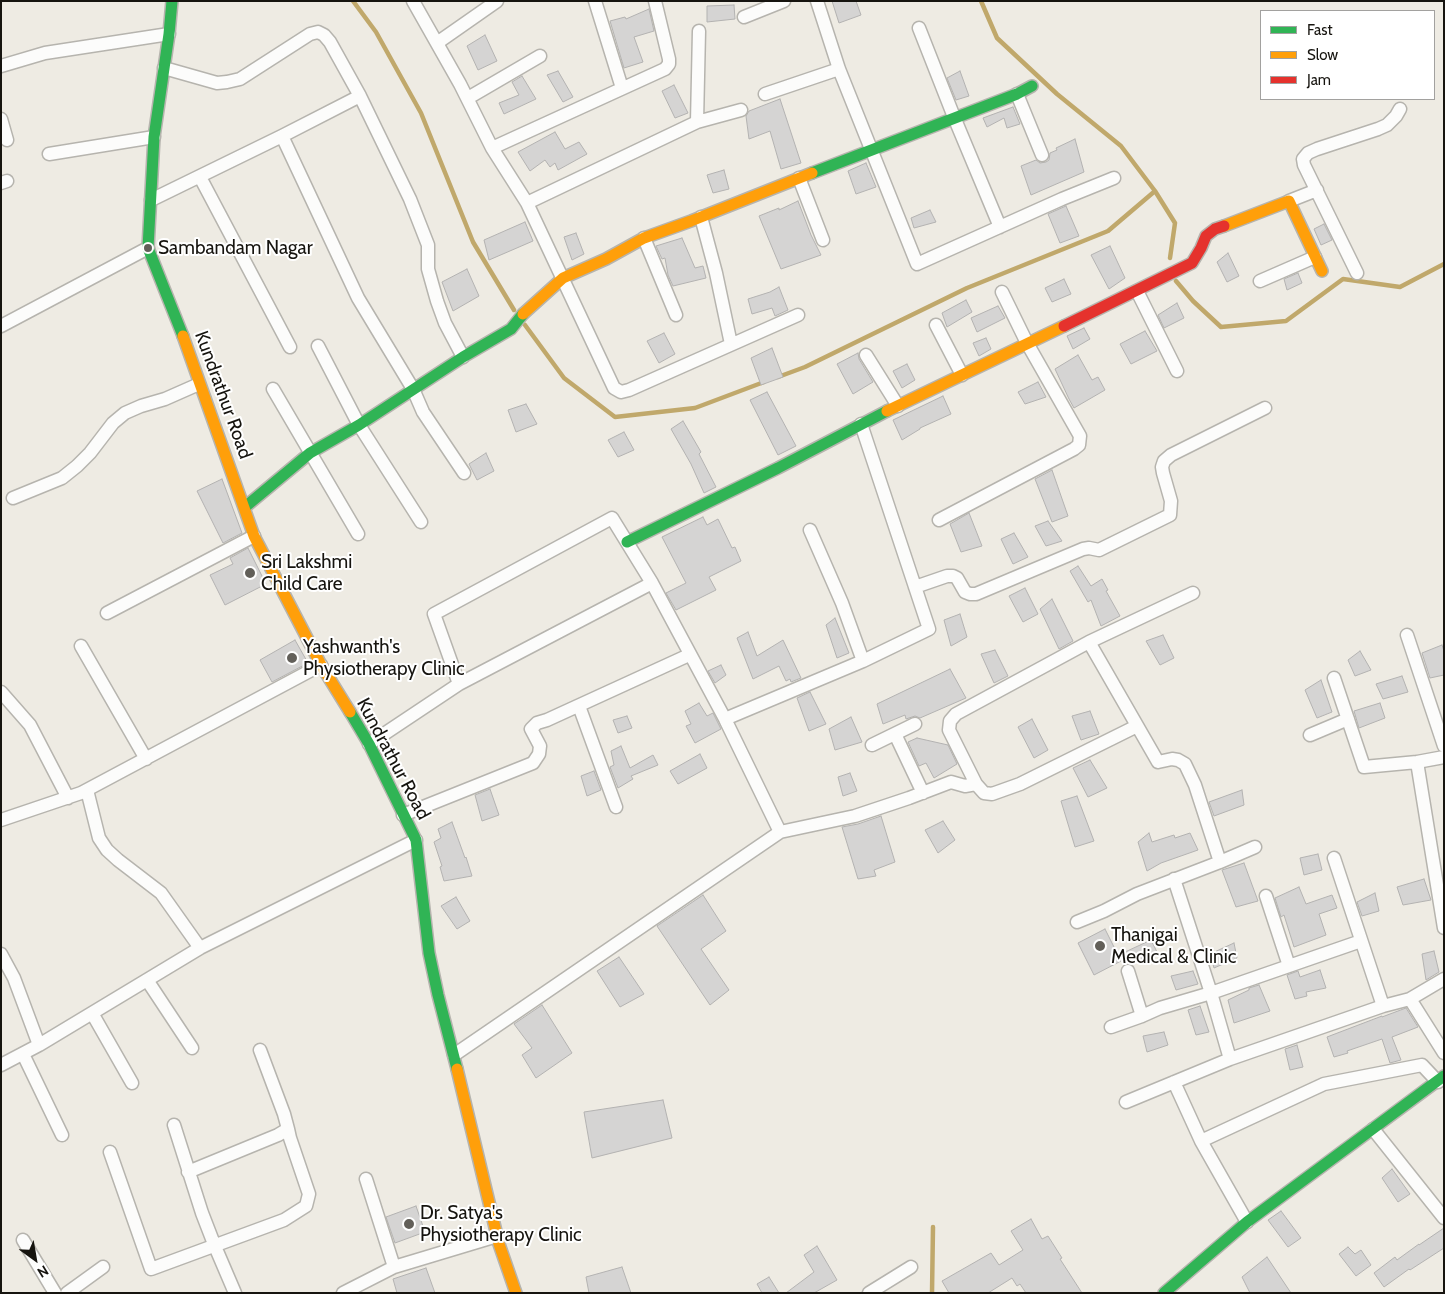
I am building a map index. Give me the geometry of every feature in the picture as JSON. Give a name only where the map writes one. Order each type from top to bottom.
[{"type":"street","name":"Kundrathur Road","points":[[172,1],[154,137],[148,248],[181,331],[254,536],[321,665],[369,744],[416,840],[429,953],[438,995],[497,1236],[516,1293]]},
{"type":"street","points":[[413,1],[468,98],[492,148],[526,203],[614,388],[621,392],[630,390],[798,315]]},
{"type":"street","points":[[437,43],[497,1]]},
{"type":"street","points":[[595,1],[622,88]]},
{"type":"street","points":[[492,148],[665,69],[669,64],[669,59],[655,1]]},
{"type":"street","points":[[744,16],[784,1]]},
{"type":"street","points":[[817,1],[839,69],[917,264],[1062,199],[1114,178]]},
{"type":"street","points":[[919,28],[1000,227]]},
{"type":"street","points":[[697,122],[699,31]]},
{"type":"street","points":[[164,68],[217,84],[227,82],[240,79],[310,34],[318,32],[324,34],[360,96],[419,220],[428,245],[428,270],[445,323],[463,357]]},
{"type":"street","points":[[1,66],[45,53],[169,34]]},
{"type":"street","points":[[468,98],[540,56]]},
{"type":"street","points":[[765,94],[839,69]]},
{"type":"street","points":[[245,507],[310,453],[359,425],[413,388],[511,329],[527,310],[563,278],[606,259],[644,238],[1017,94],[1032,86]]},
{"type":"street","points":[[1017,94],[1042,155]]},
{"type":"street","points":[[151,200],[360,96]]},
{"type":"street","points":[[1357,273],[1304,165],[1303,159],[1308,153],[1378,129],[1396,116],[1400,109]]},
{"type":"street","points":[[526,203],[697,122],[741,110]]},
{"type":"street","points":[[1,119],[7,140]]},
{"type":"street","points":[[282,136],[358,298],[413,388],[423,412],[464,473]]},
{"type":"street","points":[[49,154],[154,137]]},
{"type":"street","points":[[200,176],[290,347]]},
{"type":"street","points":[[799,178],[823,240]]},
{"type":"street","points":[[627,542],[778,468],[861,424],[1192,263],[1206,236],[1214,229],[1317,190]]},
{"type":"street","points":[[1289,200],[1322,271]]},
{"type":"street","points":[[701,217],[716,272],[731,344]]},
{"type":"street","points":[[644,238],[676,315]]},
{"type":"street","points":[[1,326],[148,248]]},
{"type":"street","points":[[1260,281],[1315,257]]},
{"type":"street","points":[[1137,291],[1177,371]]},
{"type":"street","points":[[939,520],[1079,445],[1080,436],[1027,343],[1002,292]]},
{"type":"street","points":[[936,325],[962,375]]},
{"type":"street","points":[[318,346],[359,425],[421,522]]},
{"type":"street","points":[[866,354],[898,406]]},
{"type":"street","points":[[13,498],[62,478],[90,453],[113,423],[124,413],[165,399],[199,384]]},
{"type":"street","points":[[273,389],[358,534]]},
{"type":"street","points":[[915,587],[947,576],[953,576],[957,578],[965,592],[976,594],[1083,549],[1099,550],[1170,514],[1171,501],[1162,468],[1164,461],[1171,455],[1265,408]]},
{"type":"street","points":[[725,719],[864,661],[929,629],[861,424]]},
{"type":"street","points":[[459,684],[434,614],[612,518],[652,583],[725,719],[780,832]]},
{"type":"street","points":[[810,530],[842,603],[864,661]]},
{"type":"street","points":[[107,613],[254,536]]},
{"type":"street","points":[[369,744],[459,684],[652,583]]},
{"type":"street","points":[[1138,726],[1020,784],[992,794],[984,793],[976,784],[949,730],[950,721],[956,714],[1089,642],[1193,592]]},
{"type":"street","points":[[1407,635],[1444,746]]},
{"type":"street","points":[[1089,642],[1158,762],[1172,759],[1185,764],[1195,785],[1220,862]]},
{"type":"street","points":[[81,646],[146,759]]},
{"type":"street","points":[[403,815],[533,763],[539,754],[540,746],[532,729],[537,723],[579,706],[690,655]]},
{"type":"street","points":[[1,820],[84,791],[321,665]]},
{"type":"street","points":[[1334,678],[1364,767],[1444,757]]},
{"type":"street","points":[[1,692],[30,725],[68,798]]},
{"type":"street","points":[[579,706],[616,807]]},
{"type":"street","points":[[1310,735],[1348,719]]},
{"type":"street","points":[[872,745],[915,724]]},
{"type":"street","points":[[895,734],[923,793]]},
{"type":"street","points":[[1416,762],[1444,928]]},
{"type":"street","points":[[454,1056],[780,832],[855,816],[951,782],[965,786],[976,784]]},
{"type":"street","points":[[84,791],[99,838],[107,850],[161,893],[200,948]]},
{"type":"street","points":[[1,1065],[39,1046],[200,948],[416,840]]},
{"type":"street","points":[[1077,922],[1137,894],[1255,847]]},
{"type":"street","points":[[1334,858],[1383,1006]]},
{"type":"street","points":[[1174,879],[1230,1059]]},
{"type":"street","points":[[1266,896],[1289,966]]},
{"type":"street","points":[[1111,1027],[1160,1008],[1211,993],[1361,941]]},
{"type":"street","points":[[1,954],[14,978],[39,1046]]},
{"type":"street","points":[[1128,971],[1142,1016]]},
{"type":"street","points":[[1126,1102],[1230,1059],[1383,1006],[1410,999],[1444,978]]},
{"type":"street","points":[[147,980],[192,1048]]},
{"type":"street","points":[[1410,999],[1444,1053]]},
{"type":"street","points":[[92,1013],[132,1083]]},
{"type":"street","points":[[110,1152],[151,1269],[214,1244],[284,1220],[306,1206],[309,1194],[284,1114],[260,1050]]},
{"type":"street","points":[[24,1054],[62,1135]]},
{"type":"street","points":[[1164,1293],[1247,1222],[1441,1079],[1422,1065],[1324,1084],[1201,1141]]},
{"type":"street","points":[[1174,1082],[1201,1141],[1247,1222]]},
{"type":"street","points":[[174,1125],[188,1172],[214,1244],[235,1293]]},
{"type":"street","points":[[188,1172],[278,1135],[288,1129]]},
{"type":"street","points":[[1373,1129],[1444,1218]]},
{"type":"street","points":[[366,1179],[394,1267]]},
{"type":"street","points":[[343,1293],[394,1267],[497,1236]]},
{"type":"street","points":[[23,1240],[55,1293]]},
{"type":"street","points":[[67,1293],[103,1267]]},
{"type":"street","points":[[869,1293],[911,1267]]},
{"type":"building","points":[[832,1],[856,1],[861,15],[839,23]]},
{"type":"building","points":[[734,5],[735,19],[707,22],[707,6]]},
{"type":"building","points":[[649,9],[654,31],[634,37],[643,62],[624,68],[610,21],[625,17],[626,19]]},
{"type":"building","points":[[485,35],[497,61],[478,70],[467,46]]},
{"type":"building","points":[[558,71],[573,97],[563,102],[547,75]]},
{"type":"building","points":[[960,71],[969,96],[956,100],[947,78]]},
{"type":"building","points":[[522,76],[536,99],[504,114],[499,103],[519,95],[512,82]]},
{"type":"building","points":[[674,85],[688,113],[675,118],[662,91]]},
{"type":"building","points":[[780,99],[801,163],[781,169],[770,131],[749,139],[746,116],[749,111]]},
{"type":"building","points":[[1013,107],[1020,124],[1007,128],[1004,118],[987,127],[983,118]]},
{"type":"building","points":[[555,132],[565,149],[579,142],[587,154],[558,170],[555,163],[550,167],[545,160],[530,171],[518,152]]},
{"type":"building","points":[[1075,139],[1084,172],[1031,195],[1021,166],[1036,160],[1040,163],[1046,162],[1049,160],[1050,153],[1057,150],[1056,148]]},
{"type":"building","points":[[866,163],[876,187],[856,194],[848,171]]},
{"type":"building","points":[[724,170],[729,189],[713,193],[707,175]]},
{"type":"building","points":[[798,201],[821,255],[781,269],[759,216],[779,208],[779,210]]},
{"type":"building","points":[[1066,206],[1079,236],[1060,243],[1048,214]]},
{"type":"building","points":[[930,210],[936,222],[914,228],[911,218]]},
{"type":"building","points":[[525,222],[533,241],[489,260],[484,240]]},
{"type":"building","points":[[1324,224],[1332,240],[1321,245],[1314,229]]},
{"type":"building","points":[[576,233],[584,254],[572,260],[564,237]]},
{"type":"building","points":[[682,238],[695,268],[703,266],[706,278],[673,286],[668,275],[665,258],[662,259],[656,246]]},
{"type":"building","points":[[1110,246],[1125,278],[1109,289],[1091,255]]},
{"type":"building","points":[[1228,253],[1239,276],[1227,282],[1217,262]]},
{"type":"building","points":[[467,269],[479,296],[453,311],[442,282]]},
{"type":"building","points":[[1298,273],[1302,283],[1287,290],[1284,279]]},
{"type":"building","points":[[1064,279],[1071,294],[1052,302],[1045,288]]},
{"type":"building","points":[[779,287],[788,310],[775,316],[772,308],[752,314],[748,299]]},
{"type":"building","points":[[966,300],[972,312],[947,327],[942,313]]},
{"type":"building","points":[[1177,303],[1184,318],[1164,328],[1158,315]]},
{"type":"building","points":[[998,306],[1005,318],[977,332],[971,318]]},
{"type":"building","points":[[1084,328],[1090,339],[1073,349],[1067,336]]},
{"type":"building","points":[[1145,331],[1157,351],[1131,364],[1120,344]]},
{"type":"building","points":[[664,333],[675,354],[659,363],[647,341]]},
{"type":"building","points":[[986,338],[991,349],[979,356],[973,343]]},
{"type":"building","points":[[772,348],[783,377],[761,385],[751,358]]},
{"type":"building","points":[[858,353],[859,359],[873,382],[853,394],[837,364]]},
{"type":"building","points":[[1078,355],[1092,380],[1098,377],[1105,390],[1074,408],[1055,369]]},
{"type":"building","points":[[907,364],[915,380],[902,388],[893,371]]},
{"type":"building","points":[[1038,382],[1046,397],[1025,404],[1018,392]]},
{"type":"building","points":[[767,392],[796,446],[778,455],[750,400]]},
{"type":"building","points":[[943,396],[951,414],[920,428],[902,440],[893,420]]},
{"type":"building","points":[[526,404],[537,424],[516,432],[508,410]]},
{"type":"building","points":[[683,421],[701,452],[699,454],[716,487],[704,493],[691,464],[671,429]]},
{"type":"building","points":[[624,432],[634,450],[618,457],[608,440]]},
{"type":"building","points":[[486,453],[494,471],[477,480],[469,464]]},
{"type":"building","points":[[1052,470],[1068,516],[1052,522],[1035,479]]},
{"type":"building","points":[[222,479],[242,533],[223,543],[197,491]]},
{"type":"building","points":[[969,513],[982,546],[961,552],[950,524]]},
{"type":"building","points":[[703,517],[707,525],[718,519],[732,548],[735,547],[741,561],[709,577],[716,590],[676,610],[666,593],[686,583],[662,537]]},
{"type":"building","points":[[1048,521],[1062,541],[1046,546],[1035,526]]},
{"type":"building","points":[[1014,533],[1028,557],[1013,564],[1001,539]]},
{"type":"building","points":[[248,548],[266,584],[225,605],[210,575],[233,564],[230,558]]},
{"type":"building","points":[[1078,566],[1091,586],[1102,579],[1108,590],[1106,591],[1120,616],[1101,626],[1091,600],[1088,602],[1070,571]]},
{"type":"building","points":[[1025,588],[1038,614],[1023,622],[1009,596]]},
{"type":"building","points":[[1052,599],[1073,641],[1059,649],[1040,609]]},
{"type":"building","points":[[960,614],[967,637],[951,646],[944,620]]},
{"type":"building","points":[[835,618],[849,653],[837,658],[826,625]]},
{"type":"building","points":[[748,632],[757,656],[783,640],[801,678],[791,682],[790,679],[786,681],[779,666],[753,679],[737,638]]},
{"type":"building","points":[[1163,635],[1174,658],[1160,665],[1146,641]]},
{"type":"building","points":[[295,640],[308,663],[272,682],[260,660]]},
{"type":"building","points":[[1442,645],[1444,651],[1444,675],[1430,678],[1422,653]]},
{"type":"building","points":[[995,650],[1008,676],[994,683],[981,654]]},
{"type":"building","points":[[1360,651],[1371,670],[1355,676],[1348,660]]},
{"type":"building","points":[[721,665],[726,675],[715,683],[708,671]]},
{"type":"building","points":[[950,669],[966,698],[920,718],[915,716],[906,719],[905,715],[883,724],[877,704]]},
{"type":"building","points":[[1402,676],[1408,692],[1383,699],[1376,684]]},
{"type":"building","points":[[1321,680],[1332,712],[1317,718],[1305,690]]},
{"type":"building","points":[[810,692],[826,724],[809,731],[797,698]]},
{"type":"building","points":[[699,703],[707,716],[713,713],[721,729],[695,743],[686,726],[691,724],[685,711]]},
{"type":"building","points":[[1380,703],[1385,718],[1359,728],[1354,711]]},
{"type":"building","points":[[1090,711],[1099,734],[1081,740],[1072,716]]},
{"type":"building","points":[[627,716],[632,728],[618,733],[613,720]]},
{"type":"building","points":[[851,717],[862,742],[835,750],[829,729]]},
{"type":"building","points":[[1032,719],[1048,750],[1034,758],[1018,727]]},
{"type":"building","points":[[917,738],[948,745],[957,764],[934,778],[926,763],[919,766],[908,742]]},
{"type":"building","points":[[621,746],[630,768],[653,755],[658,765],[631,776],[633,779],[618,788],[610,767],[614,765],[611,751]]},
{"type":"building","points":[[700,754],[707,768],[678,784],[670,771]]},
{"type":"building","points":[[1090,760],[1107,788],[1088,797],[1073,768]]},
{"type":"building","points":[[594,771],[601,790],[587,796],[581,776]]},
{"type":"building","points":[[850,773],[857,791],[843,796],[838,777]]},
{"type":"building","points":[[490,789],[499,815],[482,821],[475,795]]},
{"type":"building","points":[[1242,790],[1244,805],[1214,816],[1209,802]]},
{"type":"building","points":[[1077,796],[1094,841],[1075,847],[1061,801]]},
{"type":"building","points":[[881,816],[895,862],[874,870],[876,876],[858,879],[842,827]]},
{"type":"building","points":[[943,821],[955,840],[938,853],[925,830]]},
{"type":"building","points":[[452,822],[472,876],[444,881],[440,867],[442,866],[434,842],[441,838],[438,829]]},
{"type":"building","points":[[1149,833],[1152,842],[1174,835],[1175,838],[1190,833],[1198,850],[1161,863],[1147,871],[1138,842]]},
{"type":"building","points":[[1318,854],[1322,870],[1304,875],[1300,858]]},
{"type":"building","points":[[1244,863],[1258,901],[1236,907],[1222,870]]},
{"type":"building","points":[[1424,879],[1431,900],[1403,905],[1397,887]]},
{"type":"building","points":[[1299,887],[1306,904],[1332,895],[1337,908],[1319,914],[1326,935],[1294,947],[1284,915],[1281,917],[1275,898]]},
{"type":"building","points":[[1375,893],[1379,911],[1362,916],[1357,902]]},
{"type":"building","points":[[703,895],[726,931],[701,949],[729,990],[710,1005],[657,926]]},
{"type":"building","points":[[456,897],[470,921],[457,929],[441,906]]},
{"type":"building","points":[[1105,929],[1121,961],[1094,975],[1078,943]]},
{"type":"building","points":[[1151,940],[1158,954],[1129,963],[1125,952]]},
{"type":"building","points":[[1234,943],[1237,958],[1214,968],[1210,954]]},
{"type":"building","points":[[1434,951],[1439,972],[1426,980],[1422,954]]},
{"type":"building","points":[[619,957],[644,994],[620,1007],[597,971]]},
{"type":"building","points":[[1320,970],[1326,988],[1306,992],[1307,996],[1295,999],[1287,975],[1298,971],[1300,977]]},
{"type":"building","points":[[1193,971],[1198,984],[1176,990],[1171,976]]},
{"type":"building","points":[[1259,985],[1270,1011],[1234,1023],[1228,1000],[1249,990],[1249,988]]},
{"type":"building","points":[[542,1005],[572,1053],[536,1078],[522,1055],[532,1048],[514,1024]]},
{"type":"building","points":[[1200,1006],[1209,1032],[1196,1035],[1188,1010]]},
{"type":"building","points":[[1406,1008],[1418,1027],[1392,1037],[1401,1060],[1390,1063],[1382,1039],[1334,1057],[1327,1037]]},
{"type":"building","points":[[1164,1032],[1168,1045],[1147,1052],[1143,1036]]},
{"type":"building","points":[[1297,1045],[1303,1067],[1290,1070],[1285,1049]]},
{"type":"building","points":[[663,1100],[672,1138],[592,1158],[584,1112]]},
{"type":"building","points":[[1392,1169],[1410,1194],[1398,1202],[1382,1178]]},
{"type":"building","points":[[416,1206],[425,1232],[395,1243],[386,1217]]},
{"type":"building","points":[[1281,1211],[1301,1238],[1288,1247],[1268,1220]]},
{"type":"building","points":[[1031,1219],[1042,1239],[1048,1236],[1082,1293],[1026,1293],[1020,1284],[1017,1286],[1012,1278],[988,1293],[949,1293],[942,1281],[991,1253],[999,1265],[1023,1250],[1011,1231]]},
{"type":"building","points":[[1444,1228],[1444,1248],[1384,1287],[1374,1273],[1395,1257],[1397,1260]]},
{"type":"building","points":[[817,1246],[837,1280],[814,1293],[786,1293],[814,1272],[804,1255]]},
{"type":"building","points":[[1348,1247],[1355,1254],[1361,1250],[1371,1265],[1356,1276],[1339,1254]]},
{"type":"building","points":[[1267,1257],[1291,1293],[1250,1293],[1242,1277]]},
{"type":"building","points":[[622,1267],[631,1293],[589,1293],[586,1277]]},
{"type":"building","points":[[426,1268],[435,1293],[397,1293],[393,1279]]},
{"type":"building","points":[[769,1277],[779,1293],[762,1293],[757,1284]]},
{"type":"waterway","points":[[353,1],[376,32],[421,113],[473,242],[514,310]]},
{"type":"waterway","points":[[981,1],[997,38],[1057,94],[1121,146],[1155,191]]},
{"type":"waterway","points":[[778,377],[805,367],[967,288],[1108,231],[1155,191],[1175,223],[1170,258]]},
{"type":"waterway","points":[[1176,281],[1193,301],[1221,327],[1286,321],[1343,279],[1400,287],[1444,264]]},
{"type":"waterway","points":[[525,325],[564,378],[615,417],[695,408],[764,382]]},
{"type":"waterway","points":[[932,1293],[933,1227]]},
{"type":"traffic: fast","points":[[172,1],[154,137],[148,248],[183,336]]},
{"type":"traffic: fast","points":[[812,173],[1017,94],[1032,86]]},
{"type":"traffic: fast","points":[[245,507],[310,453],[359,425],[463,357],[511,329],[523,314]]},
{"type":"traffic: fast","points":[[627,542],[778,468],[887,411]]},
{"type":"traffic: fast","points":[[350,712],[369,744],[416,840],[429,953],[457,1069]]},
{"type":"traffic: fast","points":[[1164,1293],[1247,1222],[1444,1076]]},
{"type":"traffic: slow","points":[[523,314],[563,278],[606,259],[644,238],[812,173]]},
{"type":"traffic: slow","points":[[1224,226],[1289,201],[1322,271]]},
{"type":"traffic: slow","points":[[887,411],[1064,326]]},
{"type":"traffic: slow","points":[[183,336],[254,536],[321,665],[350,712]]},
{"type":"traffic: slow","points":[[457,1069],[499,1244],[516,1293]]},
{"type":"traffic: jam","points":[[1064,326],[1192,263],[1206,236],[1215,229],[1224,226]]},
{"type":"place","name":"Sambandam Nagar","points":[[148,248]]},
{"type":"place","name":"Sri Lakshmi Child Care","points":[[250,573]]},
{"type":"place","name":"Yashwanth's Physiotherapy Clinic","points":[[292,658]]},
{"type":"place","name":"Thanigai Medical & Clinic","points":[[1100,946]]},
{"type":"place","name":"Dr. Satya's Physiotherapy Clinic","points":[[409,1224]]}]
